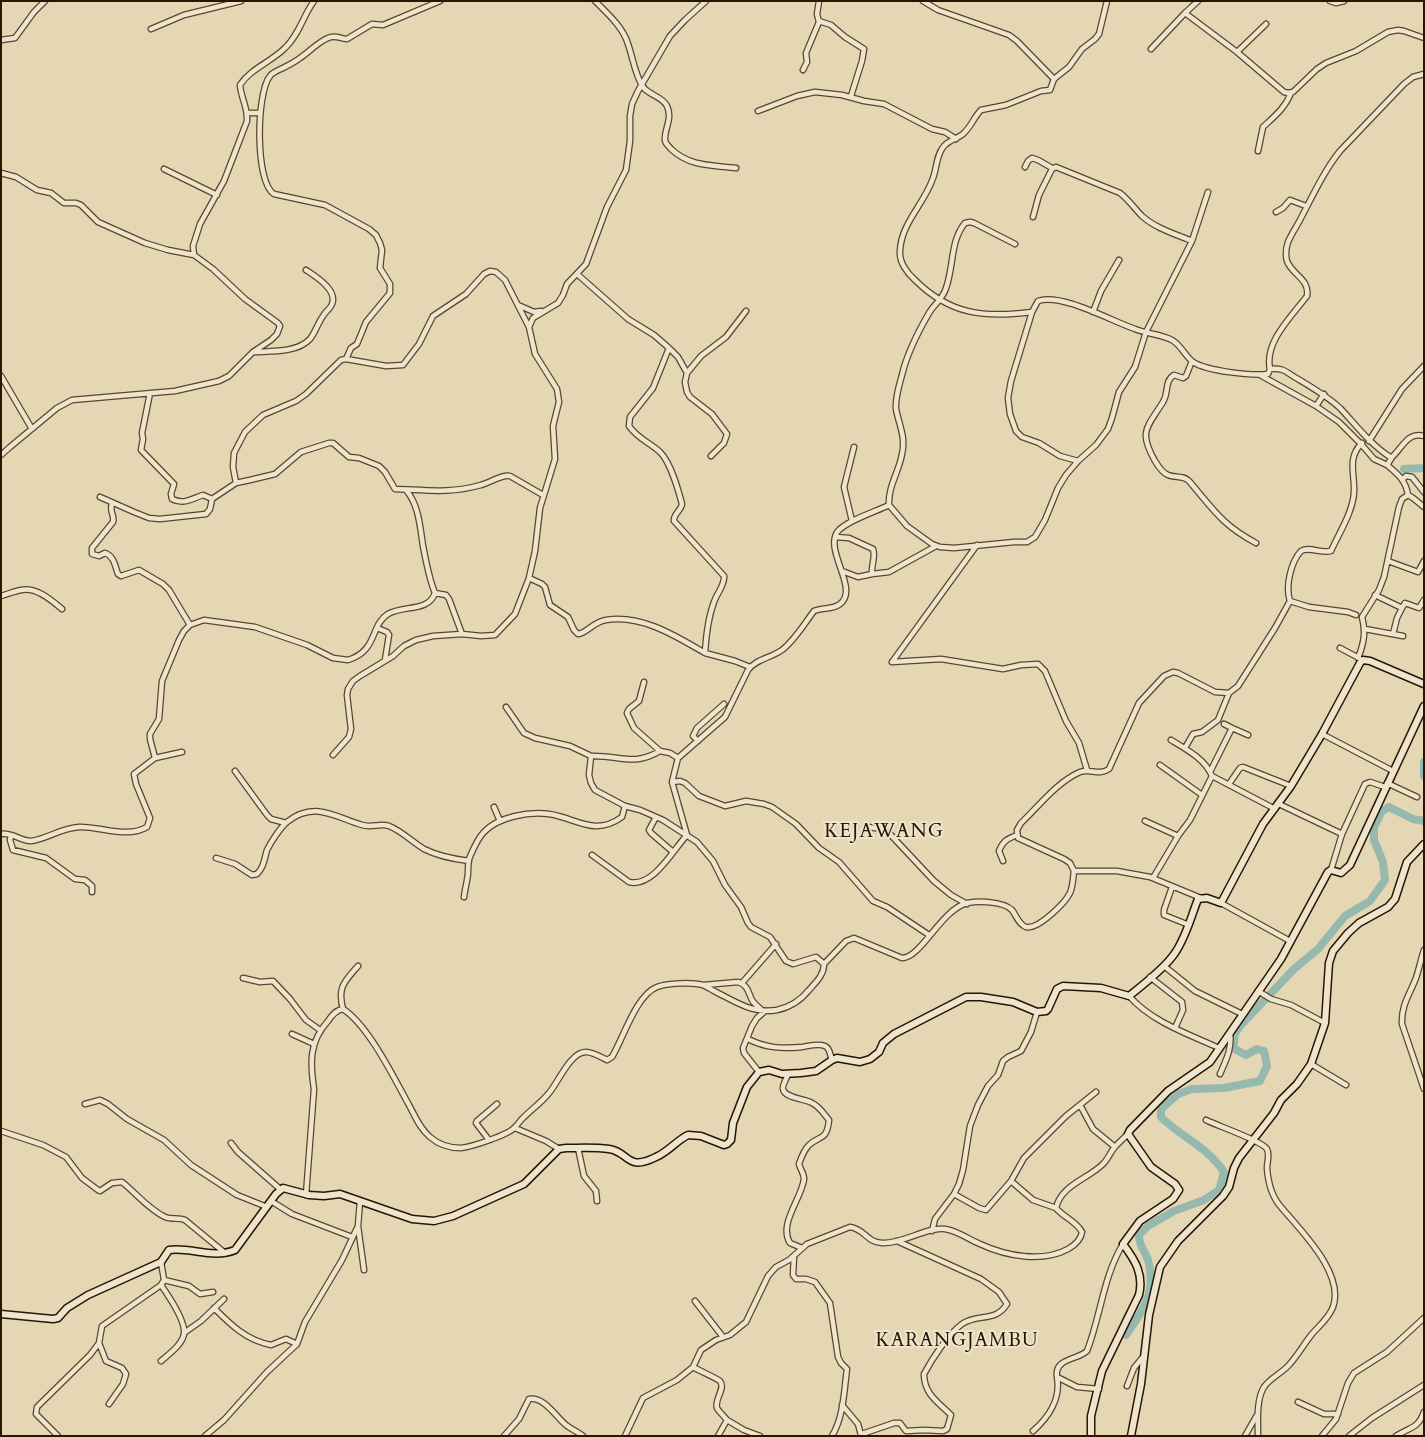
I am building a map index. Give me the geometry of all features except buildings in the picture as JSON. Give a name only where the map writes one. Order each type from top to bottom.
[{"type":"street","points":[[1,40],[15,38],[34,12],[45,1]]},
{"type":"street","points":[[151,29],[184,15],[240,1]]},
{"type":"street","points":[[346,359],[351,348],[357,344],[366,322],[390,293],[390,284],[380,268],[382,250],[380,243],[376,235],[369,229],[325,205],[274,194],[270,191],[263,170],[260,113],[262,94],[270,76],[300,59],[328,37],[336,36],[347,39],[372,24],[383,25],[440,1]]},
{"type":"street","points":[[595,1],[622,31],[628,42],[631,56],[642,84],[653,96],[659,97],[669,111],[666,144],[690,162],[736,168]]},
{"type":"street","points":[[529,327],[533,318],[558,303],[567,284],[586,264],[607,207],[626,170],[632,104],[670,36],[706,1]]},
{"type":"street","points":[[804,70],[807,62],[806,52],[819,21],[817,14],[819,1]]},
{"type":"street","points":[[923,1],[938,10],[1009,35],[1054,79]]},
{"type":"street","points":[[1032,312],[1011,315],[964,311],[940,301],[920,286],[908,273],[901,259],[900,251],[904,233],[930,186],[944,146],[965,133],[981,110],[1000,107],[1041,91],[1046,92],[1050,90],[1054,79],[1069,67],[1082,49],[1099,34],[1107,1]]},
{"type":"street","points":[[1150,49],[1198,1]]},
{"type":"street","points":[[1330,1],[1336,3],[1344,1]]},
{"type":"street","points":[[194,255],[193,246],[198,229],[224,181],[244,131],[247,113],[240,85],[246,76],[286,48],[296,36],[313,2]]},
{"type":"street","points":[[1185,13],[1237,52],[1284,92],[1291,93]]},
{"type":"street","points":[[819,21],[831,25],[845,37],[864,48],[851,96]]},
{"type":"street","points":[[1237,52],[1266,24]]},
{"type":"street","points":[[1258,151],[1263,126],[1275,117],[1291,93],[1326,63],[1356,51],[1388,32],[1404,31],[1424,38]]},
{"type":"street","points":[[1272,369],[1269,361],[1274,342],[1307,296],[1304,280],[1289,264],[1286,252],[1288,242],[1306,206],[1331,162],[1346,144],[1404,84],[1424,74]]},
{"type":"street","points":[[758,111],[797,96],[815,92],[851,96],[864,101],[884,104],[956,139]]},
{"type":"street","points":[[247,113],[260,113]]},
{"type":"street","points":[[1025,167],[1032,158],[1052,168],[1056,167],[1120,193],[1129,199],[1141,215],[1151,222],[1192,241]]},
{"type":"street","points":[[164,168],[217,195]]},
{"type":"street","points":[[1033,218],[1039,195],[1052,168]]},
{"type":"street","points":[[1,173],[16,177],[37,190],[51,193],[64,203],[76,203],[98,222],[145,244],[194,255],[280,326],[277,334],[253,352],[230,376],[219,381],[175,391],[72,400],[57,408],[1,455]]},
{"type":"street","points":[[1015,244],[974,223],[965,222],[954,247],[949,280],[940,301],[930,312],[914,341],[902,373],[896,402],[904,443],[900,463],[888,496],[889,505],[908,526],[936,546],[954,548],[977,544],[1031,541],[1039,532],[1066,474],[1078,460],[1096,445],[1108,430],[1119,392],[1135,367],[1146,332],[1192,241],[1208,192]]},
{"type":"street","points":[[1276,212],[1283,208],[1290,200],[1306,206]]},
{"type":"street","points":[[1093,312],[1101,291],[1119,260]]},
{"type":"street","points":[[253,352],[280,351],[305,343],[324,314],[332,306],[332,296],[327,286],[306,270]]},
{"type":"street","points":[[236,482],[233,467],[235,449],[245,432],[262,415],[296,401],[306,394],[318,384],[337,362],[346,359],[386,366],[403,364],[419,344],[433,316],[466,294],[490,270],[496,272],[505,280],[529,327],[535,354],[553,382],[558,394],[557,412],[553,426],[555,460],[540,508],[536,551],[515,614],[495,635],[462,634],[433,636],[416,640],[404,646],[353,682],[348,689],[347,695],[351,729],[346,742],[333,756]]},
{"type":"street","points":[[577,274],[628,319],[654,335],[669,348],[678,357],[687,373]]},
{"type":"street","points":[[1078,460],[1060,456],[1039,443],[1022,437],[1016,431],[1010,414],[1009,390],[1032,312],[1038,301],[1052,299],[1093,312],[1136,330],[1171,340],[1192,361],[1206,367],[1250,375],[1268,374],[1272,369],[1281,368],[1339,408],[1364,441],[1374,458],[1402,479],[1406,485],[1408,495]]},
{"type":"street","points":[[518,305],[534,312],[548,310]]},
{"type":"street","points":[[711,456],[724,444],[727,434],[712,414],[690,397],[685,382],[687,373],[701,356],[726,337],[746,311]]},
{"type":"street","points":[[669,348],[653,388],[630,417],[629,426],[636,436],[662,454],[675,481],[682,504],[674,521],[724,576],[724,582],[714,600],[705,653]]},
{"type":"street","points":[[1192,361],[1186,376],[1182,378],[1174,375],[1170,378],[1166,388],[1166,397],[1146,432],[1146,440],[1163,472],[1167,475],[1187,479],[1222,521],[1241,536],[1256,543]]},
{"type":"street","points":[[1185,748],[1193,734],[1202,732],[1218,720],[1229,693],[1238,686],[1275,628],[1290,601],[1288,583],[1298,553],[1303,549],[1330,551],[1352,505],[1354,490],[1352,465],[1354,452],[1402,389],[1424,366]]},
{"type":"street","points":[[1260,375],[1273,384],[1318,404],[1364,441],[1391,458]]},
{"type":"street","points":[[1,376],[32,429]]},
{"type":"street","points":[[150,393],[142,433],[141,450],[174,484],[171,494],[172,498],[183,502],[191,501],[203,495],[212,499]]},
{"type":"street","points":[[1318,404],[1323,396]]},
{"type":"street","points":[[1387,466],[1391,458],[1410,437],[1416,435],[1424,436]]},
{"type":"street","points":[[100,497],[149,518],[168,519],[206,514],[210,509],[212,499],[236,482],[275,474],[301,452],[330,443],[333,443],[349,457],[358,458],[379,466],[395,489],[452,492],[494,481],[506,475],[544,495]]},
{"type":"street","points":[[852,521],[844,487],[854,447]]},
{"type":"street","points":[[1402,479],[1406,476],[1412,477],[1424,492]]},
{"type":"street","points":[[155,758],[150,734],[159,719],[162,681],[179,640],[190,625],[204,620],[255,626],[308,645],[333,658],[342,660],[352,659],[365,650],[373,639],[380,621],[388,614],[408,607],[428,604],[434,598],[435,593],[426,560],[417,510],[411,495],[406,490]]},
{"type":"street","points":[[1408,495],[1412,496],[1424,507]]},
{"type":"street","points":[[1221,903],[1262,824],[1277,807],[1291,786],[1322,734],[1360,659],[1365,628],[1362,616],[1382,583],[1400,502],[1408,495]]},
{"type":"street","points":[[112,503],[110,512],[114,518],[113,522],[92,548],[92,554],[99,556],[109,555],[118,574],[121,576],[139,570],[163,584],[169,590],[190,625]]},
{"type":"street","points":[[687,835],[672,782],[678,758],[725,717],[750,667],[781,651],[788,645],[814,611],[841,604],[846,592],[842,570],[834,545],[835,537],[838,531],[852,521],[889,505]]},
{"type":"street","points":[[835,537],[849,538],[873,549],[872,574]]},
{"type":"street","points":[[977,544],[892,662],[941,659],[1003,669],[1038,664],[1045,671],[1066,721],[1079,743],[1087,770]]},
{"type":"street","points":[[842,570],[858,577],[889,572],[936,546]]},
{"type":"street","points":[[1388,560],[1424,575]]},
{"type":"street","points":[[1418,572],[1424,560]]},
{"type":"street","points":[[528,578],[542,584],[550,605],[568,617],[578,634],[584,633],[601,621],[611,619],[630,620],[664,630],[705,653],[750,667]]},
{"type":"street","points":[[1,596],[19,590],[29,590],[45,596],[62,609]]},
{"type":"street","points":[[435,593],[446,595],[449,599],[462,634]]},
{"type":"street","points":[[1375,595],[1402,608]]},
{"type":"street","points":[[1393,634],[1397,618],[1405,603],[1419,607],[1424,600]]},
{"type":"street","points":[[1290,601],[1319,609],[1348,612],[1356,615]]},
{"type":"street","points":[[377,628],[387,632],[389,635],[384,660]]},
{"type":"street","points":[[1365,628],[1403,636]]},
{"type":"street","points":[[1340,648],[1360,659],[1370,660],[1424,684]]},
{"type":"street","points":[[1003,862],[998,851],[1004,840],[1017,834],[1021,823],[1064,782],[1087,770],[1100,773],[1109,769],[1140,704],[1164,676],[1178,673],[1215,692],[1229,693]]},
{"type":"street","points":[[644,682],[639,701],[629,709],[628,713],[634,728],[660,751],[670,753],[678,758]]},
{"type":"street","points":[[698,741],[694,736],[697,728],[724,704]]},
{"type":"street","points":[[1331,870],[1342,872],[1350,865],[1424,706]]},
{"type":"street","points":[[506,707],[524,733],[534,738],[570,746],[591,756],[640,760],[660,751]]},
{"type":"street","points":[[1224,724],[1248,735]]},
{"type":"street","points":[[1153,878],[1178,836],[1190,820],[1232,728]]},
{"type":"street","points":[[1322,734],[1393,771]]},
{"type":"street","points":[[1171,740],[1197,757],[1211,774],[1229,784],[1277,807],[1342,834]]},
{"type":"street","points":[[1,834],[10,834],[29,841],[74,827],[118,831],[142,830],[147,827],[150,818],[134,775],[155,758],[182,752]]},
{"type":"street","points":[[591,756],[589,775],[595,790],[625,806],[656,817],[687,835],[705,849],[725,885],[741,907],[748,923],[751,927],[770,937],[789,963],[796,963],[816,957],[824,964]]},
{"type":"street","points":[[1160,765],[1202,795]]},
{"type":"street","points":[[1229,784],[1240,768],[1243,767],[1291,786]]},
{"type":"street","points":[[235,771],[267,815],[271,819],[286,823]]},
{"type":"street","points":[[672,782],[680,781],[685,783],[699,796],[725,806],[746,801],[772,807],[796,824],[819,848],[839,862],[874,901],[887,907],[929,936]]},
{"type":"street","points":[[1056,1208],[1057,1201],[1062,1194],[1104,1163],[1115,1147],[1128,1134],[1132,1126],[1168,1091],[1206,1065],[1219,1048],[1282,959],[1326,875],[1331,870],[1342,834],[1366,783],[1386,785],[1417,797]]},
{"type":"street","points":[[464,897],[469,861],[476,842],[483,832],[500,821],[521,815],[549,814],[581,824],[600,825],[614,823],[622,817],[625,806]]},
{"type":"street","points":[[494,807],[500,821]]},
{"type":"street","points":[[216,858],[235,864],[252,875],[257,874],[263,866],[268,849],[286,823],[299,814],[309,811],[321,811],[362,825],[372,827],[380,824],[388,826],[424,849],[469,861]]},
{"type":"street","points":[[656,817],[649,830],[673,852]]},
{"type":"street","points":[[1145,821],[1178,836]]},
{"type":"street","points":[[868,827],[882,828],[888,832],[934,881],[951,895],[967,904]]},
{"type":"street","points":[[10,834],[14,850],[46,858],[75,879],[88,882],[92,886],[92,892]]},
{"type":"street","points":[[702,985],[752,1010],[764,1012],[782,1009],[801,999],[819,979],[824,969],[824,964],[851,938],[902,958],[907,958],[915,954],[945,918],[967,904],[994,903],[1004,905],[1012,911],[1022,925],[1034,927],[1054,912],[1069,895],[1074,871],[1070,863],[1064,859],[1022,840],[1017,834]]},
{"type":"street","points":[[592,855],[629,882],[636,884],[654,874],[687,835]]},
{"type":"street","points":[[1131,1436],[1141,1384],[1148,1315],[1160,1267],[1178,1241],[1223,1196],[1229,1187],[1239,1158],[1274,1113],[1281,1100],[1306,1073],[1325,1024],[1329,963],[1333,951],[1348,933],[1388,906],[1395,898],[1407,862],[1424,844]]},
{"type":"street","points":[[1074,871],[1117,871],[1153,878],[1201,898],[1212,899],[1221,903],[1290,941]]},
{"type":"street","points":[[1172,887],[1164,915],[1189,925]]},
{"type":"street","points":[[1129,996],[1164,966],[1175,953],[1189,925],[1198,899],[1201,898]]},
{"type":"street","points":[[742,983],[776,944]]},
{"type":"street","points":[[1424,950],[1417,976],[1406,996],[1401,1014],[1402,1024],[1424,1089]]},
{"type":"street","points":[[358,966],[344,982],[340,993],[343,1009],[364,1029],[421,1127],[428,1136],[447,1147],[464,1148],[489,1140],[515,1128],[544,1099],[568,1064],[579,1054],[586,1052],[607,1060],[612,1057],[631,1018],[650,991],[665,985],[702,985],[738,982],[746,986],[757,1006],[764,1012]]},
{"type":"street","points":[[1164,966],[1195,991],[1242,1014]]},
{"type":"street","points":[[1150,977],[1182,1002],[1182,1010],[1175,1028]]},
{"type":"street","points":[[243,978],[260,982],[274,981],[306,1020],[320,1030]]},
{"type":"street","points":[[515,1128],[546,1141],[557,1148],[610,1149],[630,1162],[635,1163],[655,1158],[688,1135],[701,1136],[727,1144],[731,1140],[733,1123],[747,1087],[759,1072],[769,1070],[788,1074],[816,1071],[837,1058],[860,1062],[870,1059],[879,1052],[883,1043],[894,1034],[966,997],[982,996],[1013,1002],[1037,1012],[1046,1011],[1057,988],[1063,986],[1101,988],[1129,996],[1137,1005],[1150,1014],[1175,1028],[1219,1048]]},
{"type":"street","points":[[1258,991],[1271,999],[1291,1005],[1325,1024]]},
{"type":"street","points":[[308,1195],[314,1089],[310,1065],[314,1044],[320,1030],[335,1012],[343,1009]]},
{"type":"street","points":[[759,1072],[744,1053],[743,1048],[752,1026],[764,1012]]},
{"type":"street","points":[[932,1231],[935,1218],[954,1194],[963,1170],[970,1126],[978,1104],[988,1086],[998,1075],[1004,1061],[1021,1050],[1037,1012]]},
{"type":"street","points":[[1220,1074],[1231,1047],[1230,1032]]},
{"type":"street","points":[[292,1034],[314,1044]]},
{"type":"street","points":[[748,1039],[772,1048],[825,1046],[828,1048],[832,1060]]},
{"type":"street","points":[[1311,1064],[1346,1085]]},
{"type":"street","points":[[788,1074],[782,1088],[783,1091],[793,1097],[811,1102],[829,1120],[827,1132],[823,1137],[811,1143],[799,1164],[804,1179],[788,1219],[787,1236],[790,1243],[802,1248]]},
{"type":"street","points":[[954,1194],[986,1210],[1012,1181],[1024,1158],[1066,1116],[1096,1092]]},
{"type":"street","points":[[85,1104],[100,1100],[108,1104],[127,1119],[164,1140],[191,1165],[237,1196],[269,1204],[352,1237]]},
{"type":"street","points":[[489,1140],[476,1123],[497,1104]]},
{"type":"street","points":[[1080,1105],[1093,1129],[1115,1147]]},
{"type":"street","points":[[1206,1120],[1266,1147],[1268,1150],[1268,1178],[1276,1200],[1296,1223],[1326,1264],[1334,1290],[1334,1301],[1330,1314],[1311,1335],[1290,1364],[1264,1387],[1258,1414],[1258,1436]]},
{"type":"street","points":[[1,1131],[43,1144],[66,1157],[82,1178],[100,1191],[112,1183],[122,1182],[138,1198],[162,1215],[185,1220],[225,1252]]},
{"type":"street","points":[[1034,1431],[1056,1400],[1059,1385],[1057,1369],[1062,1363],[1086,1354],[1108,1275],[1113,1261],[1123,1244],[1140,1221],[1173,1199],[1179,1190],[1175,1184],[1151,1167],[1128,1134]]},
{"type":"street","points":[[231,1143],[238,1152],[280,1189]]},
{"type":"street","points":[[1,1314],[58,1318],[67,1308],[80,1299],[162,1260],[169,1250],[213,1254],[235,1250],[280,1189],[285,1188],[308,1195],[319,1196],[340,1194],[412,1219],[443,1220],[524,1184],[557,1148]]},
{"type":"street","points":[[578,1148],[584,1176],[596,1190],[597,1201]]},
{"type":"street","points":[[625,1436],[643,1398],[677,1380],[692,1366],[701,1350],[716,1340],[735,1332],[746,1322],[772,1271],[802,1248],[819,1238],[850,1227],[861,1230],[872,1241],[886,1243],[942,1229],[950,1230],[984,1246],[1008,1254],[1032,1256],[1049,1255],[1072,1247],[1078,1242],[1082,1234],[1081,1229],[1074,1222],[1056,1208],[1033,1200],[1012,1181]]},
{"type":"street","points":[[360,1200],[358,1226],[364,1270]]},
{"type":"street","points":[[205,1436],[224,1420],[266,1372],[297,1344],[305,1322],[342,1260],[358,1226]]},
{"type":"street","points":[[842,1405],[858,1424],[861,1435],[894,1423],[900,1423],[906,1432],[924,1430],[943,1431],[946,1429],[950,1415],[930,1395],[925,1387],[924,1374],[945,1343],[962,1324],[972,1320],[995,1316],[1007,1304],[999,1292],[981,1279],[897,1241]]},
{"type":"street","points":[[1091,1436],[1092,1416],[1104,1365],[1139,1295],[1141,1286],[1136,1261],[1123,1244]]},
{"type":"street","points":[[794,1256],[792,1275],[796,1279],[806,1279],[814,1282],[830,1303],[838,1357],[847,1368],[842,1405],[836,1429],[832,1436]]},
{"type":"street","points":[[162,1260],[162,1282],[182,1324],[184,1333]]},
{"type":"street","points":[[58,1436],[40,1419],[35,1411],[47,1396],[90,1355],[99,1343],[102,1326],[162,1282],[185,1284],[200,1294],[213,1292]]},
{"type":"street","points":[[161,1361],[180,1342],[184,1333],[201,1321],[224,1299]]},
{"type":"street","points":[[695,1301],[723,1337]]},
{"type":"street","points":[[214,1308],[239,1332],[246,1336],[271,1345],[286,1339],[297,1344]]},
{"type":"street","points":[[1322,1436],[1334,1423],[1348,1383],[1354,1373],[1387,1352],[1424,1318]]},
{"type":"street","points":[[99,1343],[106,1361],[122,1368],[126,1374],[123,1384],[109,1404]]},
{"type":"street","points":[[1127,1386],[1134,1368],[1144,1356]]},
{"type":"street","points":[[692,1366],[721,1383],[717,1407],[727,1420],[744,1430],[760,1436]]},
{"type":"street","points":[[1057,1376],[1077,1387],[1099,1389]]},
{"type":"street","points":[[1349,1436],[1372,1418],[1424,1385]]},
{"type":"street","points":[[504,1436],[518,1419],[529,1399],[533,1398],[544,1403],[567,1426],[583,1436]]},
{"type":"street","points":[[1298,1402],[1324,1414],[1338,1414]]},
{"type":"street","points":[[1396,1436],[1417,1425],[1424,1412]]},
{"type":"street","points":[[1245,1436],[1258,1414]]},
{"type":"street","points":[[718,1436],[727,1420]]},
{"type":"waterway","points":[[1404,469],[1424,468]]},
{"type":"waterway","points":[[1424,762],[1424,776]]},
{"type":"waterway","points":[[1126,1335],[1143,1309],[1151,1282],[1148,1260],[1141,1246],[1139,1235],[1148,1226],[1174,1211],[1204,1200],[1219,1190],[1224,1172],[1210,1155],[1161,1117],[1161,1109],[1178,1094],[1192,1089],[1224,1088],[1260,1081],[1267,1066],[1264,1051],[1257,1049],[1246,1055],[1233,1048],[1235,1034],[1240,1026],[1294,969],[1318,949],[1345,916],[1370,901],[1385,880],[1383,862],[1374,840],[1374,827],[1382,811],[1389,807],[1413,819],[1424,821]]},
{"type":"district","name":"KEJAWANG","points":[[884,833]]},
{"type":"district","name":"KARANGJAMBU","points":[[957,1342]]}]
